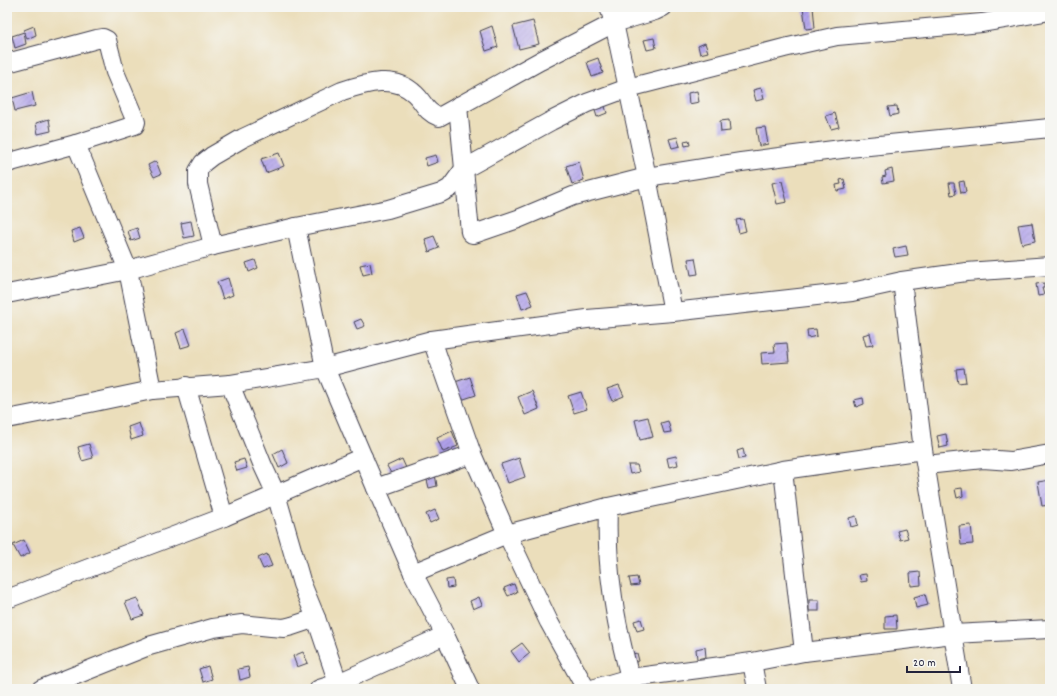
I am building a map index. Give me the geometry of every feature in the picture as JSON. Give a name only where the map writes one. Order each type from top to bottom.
[{"type":"street","points":[[213,246],[200,192],[198,171],[200,167],[212,156],[243,138],[342,91],[378,82],[398,83],[407,87],[416,94],[431,113],[439,117],[540,61],[612,15],[655,11],[664,7]]},
{"type":"street","points":[[7,294],[128,270],[213,246],[296,227],[388,210],[441,193],[450,188],[464,169],[587,103],[628,88],[837,36],[982,23],[1050,12]]},
{"type":"street","points":[[612,15],[647,177],[673,312]]},
{"type":"street","points":[[7,63],[103,38],[107,40],[115,72],[136,124],[76,144],[7,163]]},
{"type":"street","points":[[458,106],[470,232],[472,234],[518,219],[573,196],[647,177],[741,162],[849,148],[1050,128]]},
{"type":"street","points":[[76,144],[128,270],[152,390]]},
{"type":"street","points":[[296,227],[325,368],[413,573],[445,635],[470,689]]},
{"type":"street","points":[[7,419],[152,390],[186,386],[230,384],[325,368],[432,340],[561,322],[673,312],[852,292],[902,281],[966,272],[1050,266]]},
{"type":"street","points":[[902,281],[924,458],[962,689]]},
{"type":"street","points":[[432,340],[472,454],[506,534],[549,622],[586,689]]},
{"type":"street","points":[[230,384],[276,494],[302,584],[316,618],[339,686]]},
{"type":"street","points":[[186,386],[224,517]]},
{"type":"street","points":[[376,488],[472,454]]},
{"type":"street","points":[[413,573],[506,534],[608,507],[783,470],[924,458],[1011,461],[1050,454]]},
{"type":"street","points":[[7,599],[224,517],[363,457]]},
{"type":"street","points":[[783,470],[804,652]]},
{"type":"street","points":[[608,507],[607,531],[612,589],[616,618],[632,684]]},
{"type":"street","points":[[41,689],[149,646],[213,628],[242,624],[271,628],[284,628],[316,618]]},
{"type":"street","points":[[592,689],[632,684],[804,652],[953,634],[1050,629]]},
{"type":"street","points":[[319,689],[339,686],[445,635]]},
{"type":"street","points":[[752,662],[758,689]]},
{"type":"building","points":[[803,7],[813,7],[815,28],[806,29]]},
{"type":"building","points":[[533,21],[539,44],[519,49],[513,26]]},
{"type":"building","points":[[34,26],[36,35],[27,39],[24,30]]},
{"type":"building","points":[[492,26],[498,47],[486,51],[480,31]]},
{"type":"building","points":[[24,32],[26,44],[15,48],[12,36]]},
{"type":"building","points":[[654,38],[656,48],[647,50],[644,40]]},
{"type":"building","points":[[705,43],[708,52],[700,54],[698,46]]},
{"type":"building","points":[[598,58],[603,73],[592,77],[587,62]]},
{"type":"building","points":[[761,88],[764,99],[756,101],[753,90]]},
{"type":"building","points":[[697,91],[699,102],[689,104],[688,93]]},
{"type":"building","points":[[32,92],[35,106],[15,111],[12,98]]},
{"type":"building","points":[[603,100],[607,113],[597,117],[593,104]]},
{"type":"building","points":[[897,106],[898,114],[890,116],[888,107]]},
{"type":"building","points":[[835,113],[839,127],[831,129],[826,116]]},
{"type":"building","points":[[49,119],[51,131],[38,134],[36,123]]},
{"type":"building","points":[[729,120],[730,131],[721,132],[720,121]]},
{"type":"building","points":[[765,127],[768,144],[759,146],[756,128]]},
{"type":"building","points":[[677,137],[680,146],[672,148],[669,139]]},
{"type":"building","points":[[689,140],[690,145],[685,146],[684,141]]},
{"type":"building","points":[[279,153],[284,166],[266,173],[261,159]]},
{"type":"building","points":[[436,155],[438,162],[427,166],[425,158]]},
{"type":"building","points":[[156,161],[161,174],[154,177],[148,165]]},
{"type":"building","points":[[579,162],[584,180],[572,184],[566,166]]},
{"type":"building","points":[[892,169],[894,181],[883,183],[882,177],[886,176],[885,171]]},
{"type":"building","points":[[844,179],[846,189],[837,191],[836,185],[841,184],[840,180]]},
{"type":"building","points":[[782,181],[787,202],[777,204],[772,183]]},
{"type":"building","points":[[964,181],[966,192],[961,193],[959,182]]},
{"type":"building","points":[[949,183],[954,183],[956,194],[951,195]]},
{"type":"building","points":[[743,219],[746,231],[739,233],[736,220]]},
{"type":"building","points":[[191,221],[194,236],[184,238],[181,223]]},
{"type":"building","points":[[1032,223],[1035,241],[1022,244],[1018,225]]},
{"type":"building","points":[[80,228],[84,238],[74,242],[71,231]]},
{"type":"building","points":[[137,228],[140,238],[131,241],[128,231]]},
{"type":"building","points":[[434,236],[439,248],[429,252],[425,239]]},
{"type":"building","points":[[906,246],[908,255],[895,257],[893,249]]},
{"type":"building","points":[[695,258],[698,274],[691,275],[688,259]]},
{"type":"building","points":[[255,260],[258,268],[249,272],[246,263]]},
{"type":"building","points":[[370,263],[372,273],[363,275],[360,265]]},
{"type":"building","points":[[228,278],[233,295],[223,299],[217,282]]},
{"type":"building","points":[[1044,283],[1044,288],[1042,288],[1044,295],[1038,296],[1036,284]]},
{"type":"building","points":[[527,291],[533,305],[522,309],[517,294]]},
{"type":"building","points":[[361,319],[365,326],[357,329],[354,322]]},
{"type":"building","points":[[185,329],[191,345],[181,348],[176,333]]},
{"type":"building","points":[[816,329],[817,336],[808,338],[807,330]]},
{"type":"building","points":[[870,333],[873,345],[866,346],[863,335]]},
{"type":"building","points":[[787,343],[789,362],[762,364],[761,353],[775,352],[774,344]]},
{"type":"building","points":[[964,368],[966,382],[958,383],[956,369]]},
{"type":"building","points":[[470,377],[476,395],[461,400],[455,382]]},
{"type":"building","points":[[619,385],[624,396],[612,401],[607,389]]},
{"type":"building","points":[[532,391],[539,409],[525,415],[518,397]]},
{"type":"building","points":[[581,392],[587,409],[574,413],[568,396]]},
{"type":"building","points":[[863,398],[864,404],[856,407],[854,400]]},
{"type":"building","points":[[648,417],[653,437],[640,440],[635,420]]},
{"type":"building","points":[[668,421],[671,432],[664,433],[661,423]]},
{"type":"building","points":[[139,423],[143,436],[131,440],[128,427]]},
{"type":"building","points":[[452,431],[458,446],[443,452],[437,438]]},
{"type":"building","points":[[946,434],[948,446],[940,448],[937,436]]},
{"type":"building","points":[[89,444],[93,458],[82,461],[78,447]]},
{"type":"building","points":[[282,449],[288,463],[279,468],[273,454]]},
{"type":"building","points":[[743,449],[745,458],[739,459],[737,451]]},
{"type":"building","points":[[676,456],[678,465],[669,467],[667,458]]},
{"type":"building","points":[[519,458],[525,477],[508,483],[501,464]]},
{"type":"building","points":[[244,459],[247,468],[237,471],[234,462]]},
{"type":"building","points":[[402,459],[406,468],[392,475],[387,466]]},
{"type":"building","points":[[628,465],[637,465],[639,472],[630,474]]},
{"type":"building","points":[[435,474],[437,486],[429,488],[426,476]]},
{"type":"building","points":[[1050,480],[1050,505],[1042,506],[1038,482]]},
{"type":"building","points":[[962,488],[963,496],[957,498],[955,489]]},
{"type":"building","points":[[435,510],[439,519],[430,523],[426,514]]},
{"type":"building","points":[[856,516],[858,525],[851,527],[849,518]]},
{"type":"building","points":[[971,525],[973,544],[961,545],[959,526]]},
{"type":"building","points":[[905,529],[908,538],[900,540],[897,531]]},
{"type":"building","points":[[24,540],[30,553],[20,558],[13,545]]},
{"type":"building","points":[[267,554],[272,566],[263,569],[258,558]]},
{"type":"building","points":[[920,572],[921,585],[911,586],[910,573]]},
{"type":"building","points":[[866,574],[867,581],[861,582],[859,575]]},
{"type":"building","points":[[637,577],[639,585],[631,586],[629,578]]},
{"type":"building","points":[[453,579],[454,587],[447,588],[446,580]]},
{"type":"building","points":[[514,584],[517,592],[508,596],[504,588]]},
{"type":"building","points":[[925,594],[928,605],[916,608],[914,597]]},
{"type":"building","points":[[479,597],[482,605],[473,609],[470,601]]},
{"type":"building","points":[[137,598],[144,615],[132,619],[125,602]]},
{"type":"building","points":[[809,600],[819,600],[819,611],[809,611]]},
{"type":"building","points":[[896,615],[897,629],[885,629],[885,616]]},
{"type":"building","points":[[641,619],[644,629],[637,631],[634,621]]},
{"type":"building","points":[[522,643],[530,653],[519,662],[511,651]]},
{"type":"building","points":[[705,647],[706,657],[697,659],[696,649]]},
{"type":"building","points":[[303,652],[308,663],[297,667],[293,656]]},
{"type":"building","points":[[637,653],[639,661],[630,664],[628,655]]},
{"type":"building","points":[[208,666],[212,679],[203,682],[199,669]]},
{"type":"building","points":[[248,667],[250,677],[240,680],[238,669]]}]
